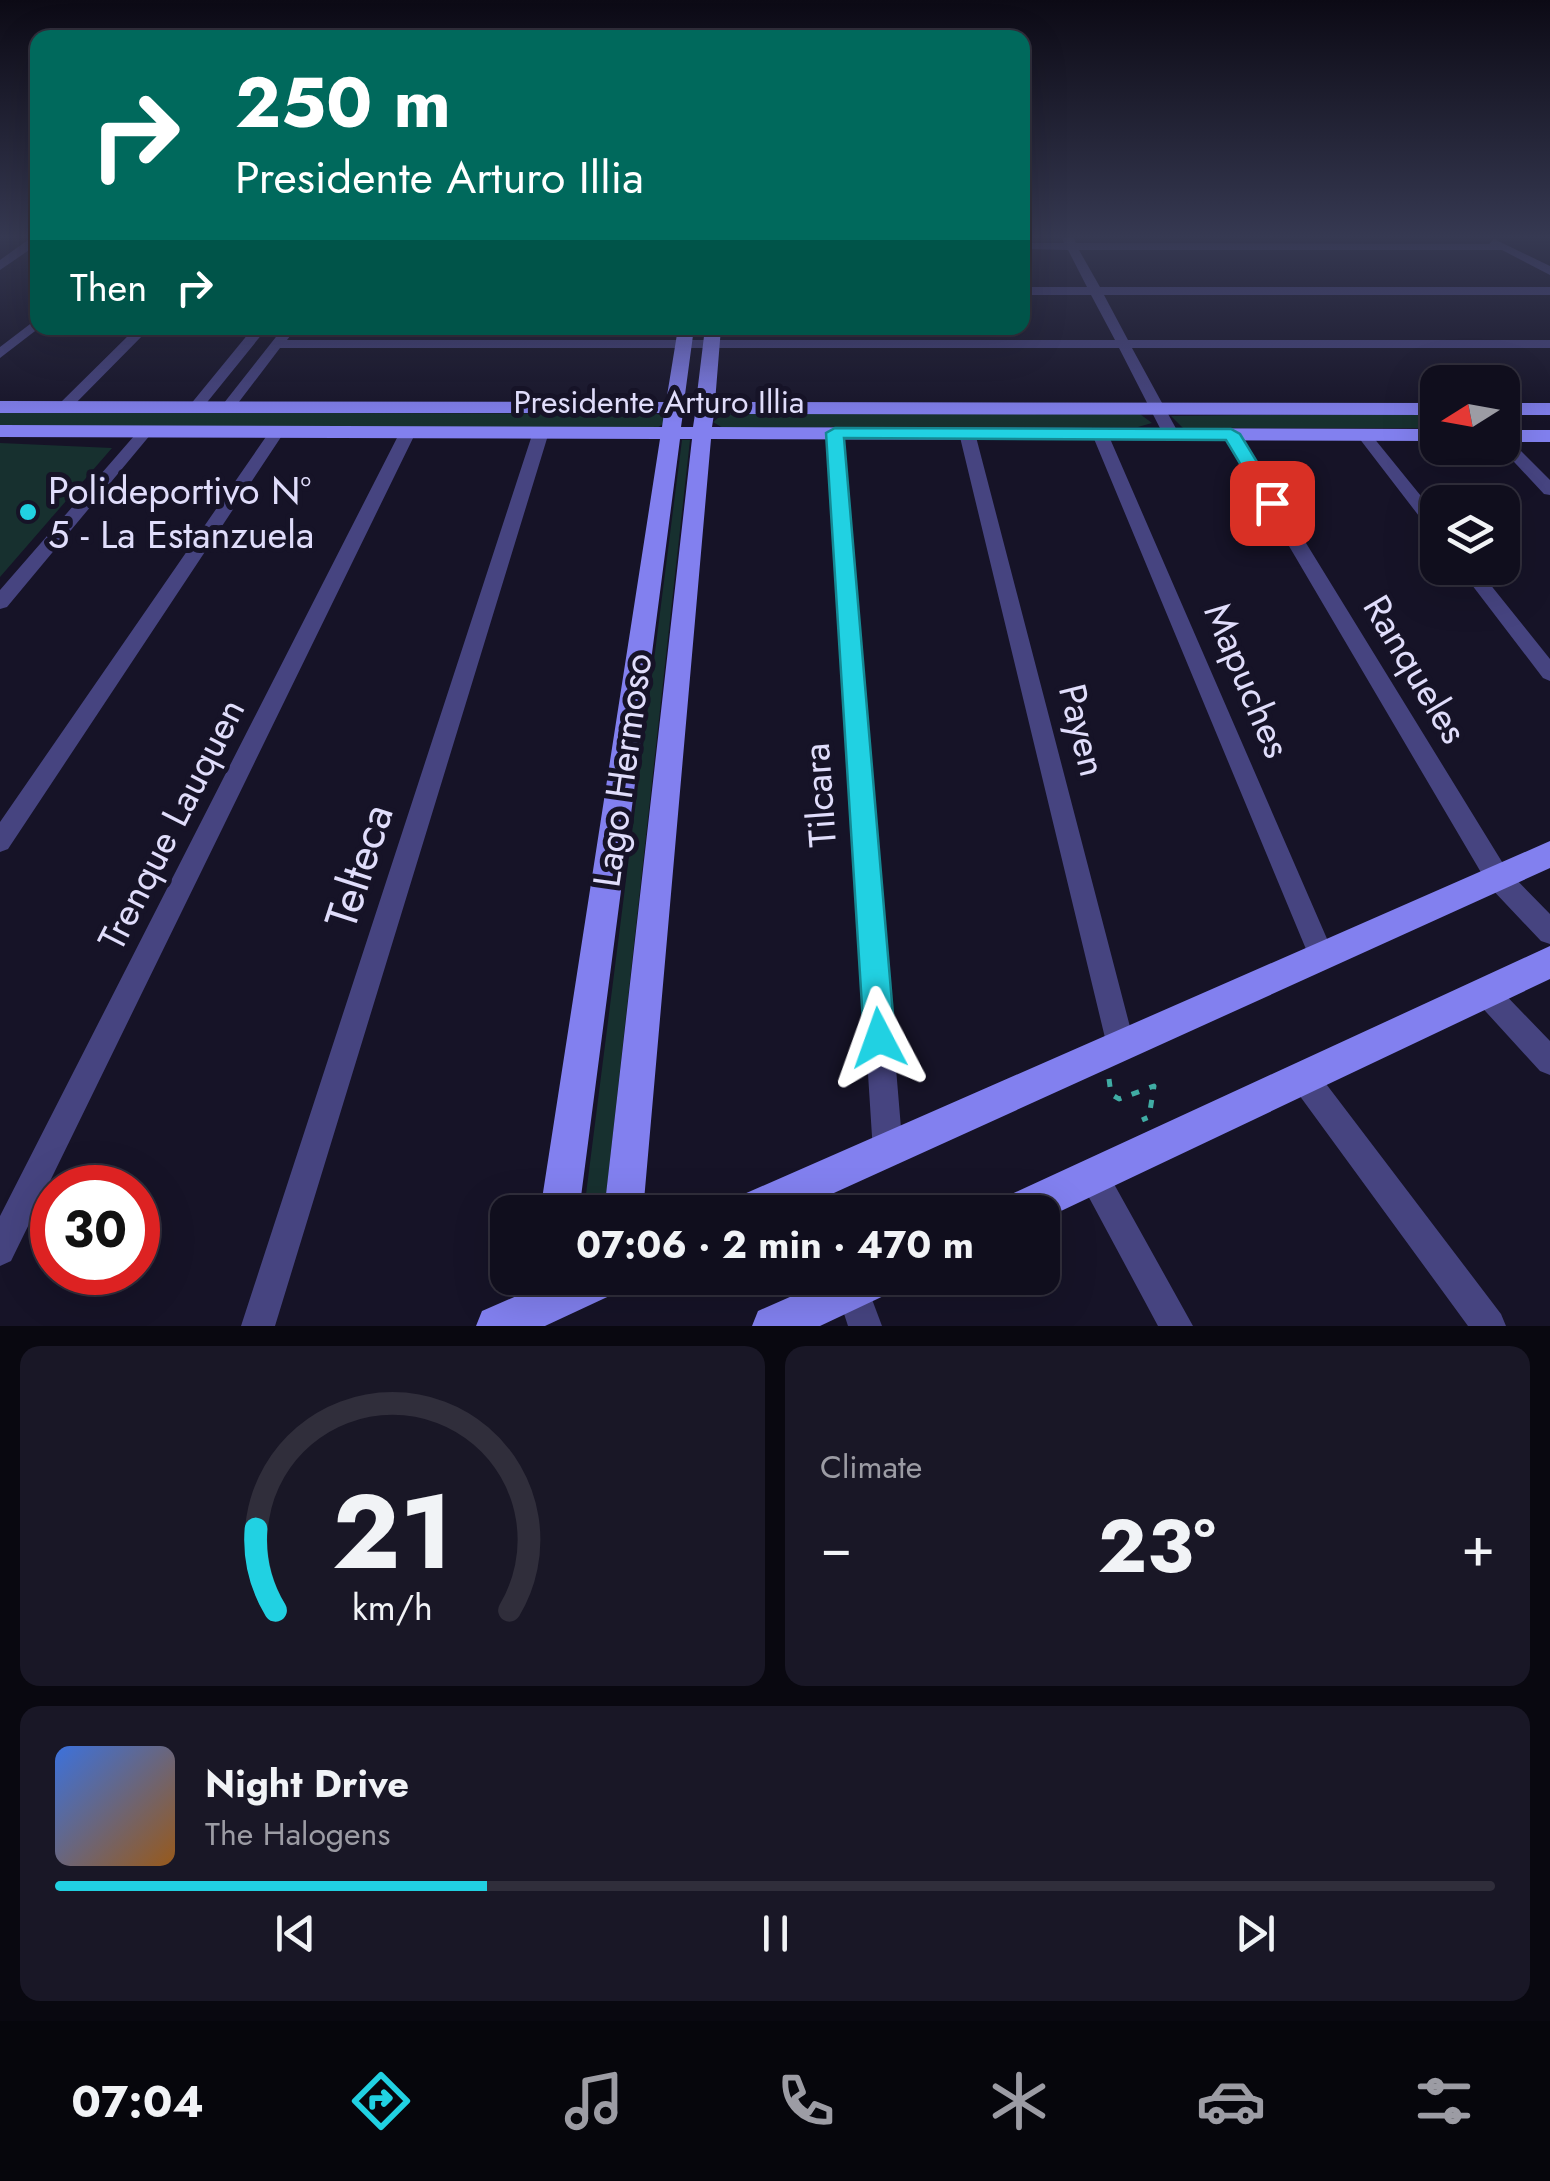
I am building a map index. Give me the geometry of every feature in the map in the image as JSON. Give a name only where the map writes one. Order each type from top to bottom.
[{"type":"street","points":[[1099,299],[1171,434]]},
{"type":"street","points":[[0,354],[30,329]]},
{"type":"street","points":[[64,408],[136,335]]},
{"type":"street","points":[[195,408],[254,335]]},
{"type":"street","points":[[227,408],[283,335]]},
{"type":"street","points":[[276,344],[698,336],[1124,344],[1550,344]]},
{"type":"street","name":"Lago Hermoso","points":[[625,1195],[704,420],[698,336]]},
{"type":"street","name":"Lago Hermoso","points":[[560,1195],[673,420],[698,336]]},
{"type":"street","name":"Presidente Arturo Illia","points":[[0,407],[227,408],[673,420],[1158,409],[1420,409]]},
{"type":"street","points":[[1520,409],[1550,409]]},
{"type":"street","name":"Presidente Arturo Illia","points":[[0,431],[541,432],[673,420]]},
{"type":"street","name":"Presidente Arturo Illia","points":[[704,420],[835,433],[1420,435]]},
{"type":"street","points":[[0,602],[146,431]]},
{"type":"street","points":[[0,842],[277,432]]},
{"type":"street","name":"Trenque Lauquen","points":[[0,1250],[408,432]]},
{"type":"street","name":"Telteca","points":[[258,1326],[541,432]]},
{"type":"street","name":"Tilcara","points":[[835,433],[888,1152]]},
{"type":"street","name":"Payen","points":[[966,434],[1109,1052]]},
{"type":"street","name":"Mapuches","points":[[1100,434],[1322,957]]},
{"type":"street","name":"Ranqueles","points":[[1231,434],[1498,878],[1550,932]]},
{"type":"street","points":[[1364,435],[1420,506]]},
{"type":"street","points":[[1520,437],[1550,436]]},
{"type":"street","points":[[1520,458],[1550,490]]},
{"type":"street","points":[[1481,585],[1550,673]]},
{"type":"street","points":[[789,1195],[1550,854]]},
{"type":"street","points":[[1053,1195],[1550,962]]},
{"type":"street","points":[[1486,993],[1550,1061]]},
{"type":"street","points":[[1304,1078],[1489,1326]]},
{"type":"street","points":[[1092,1177],[1176,1326]]},
{"type":"street","points":[[497,1326],[541,1295]]},
{"type":"street","points":[[789,1318],[865,1298]]},
{"type":"path","points":[[1109,1052],[1111,1094],[1118,1099],[1154,1086],[1149,1116],[1132,1126]]},
{"type":"path","points":[[782,1295],[798,1303],[789,1318]]},
{"type":"green space","points":[[0,412],[657,414],[664,416],[666,422],[657,428],[0,426]]},
{"type":"green space","points":[[1420,413],[1420,428],[1183,428],[1171,416]]},
{"type":"green space","points":[[723,414],[1140,414],[1152,423],[1138,427],[723,428],[713,422]]},
{"type":"green space","points":[[682,440],[690,440],[606,1195],[586,1195]]},
{"type":"green space","name":"Polideportivo Nº 5 - La Estanzuela","points":[[0,443],[112,448],[0,577]]},
{"type":"place","name":"Polideportivo Nº 5 - La Estanzuela","points":[[28,512]]},
{"type":"route","points":[[879,1038],[835,433],[1231,434],[1272,503]]}]
